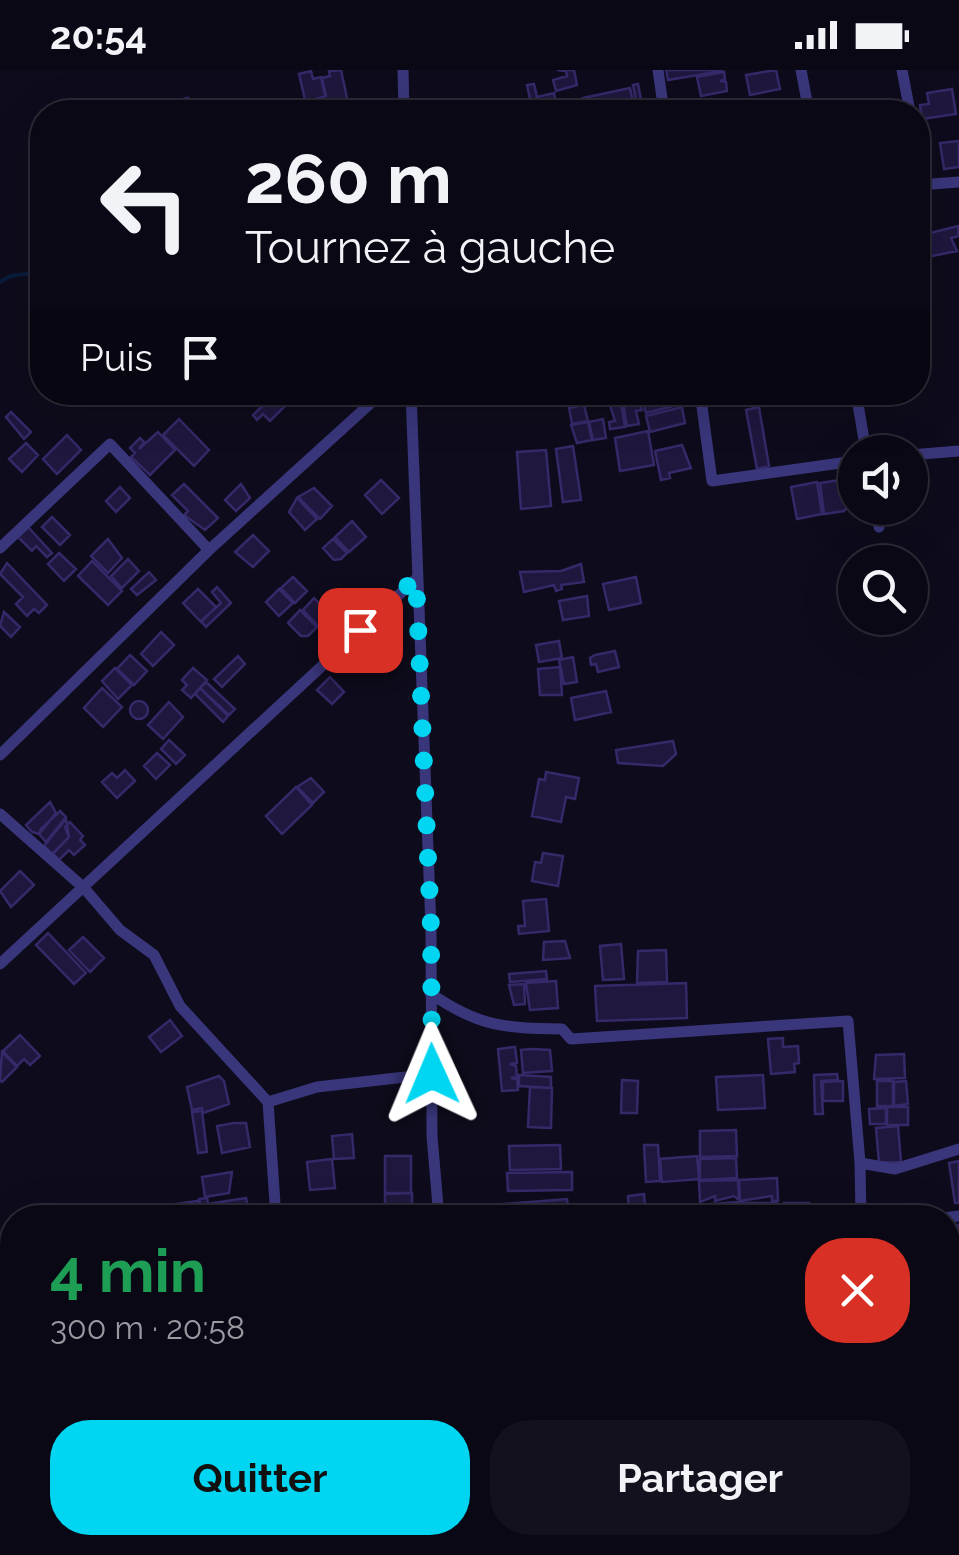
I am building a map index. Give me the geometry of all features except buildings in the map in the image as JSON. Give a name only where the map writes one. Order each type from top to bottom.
[{"type":"street","points":[[402,70],[403,100]]},
{"type":"street","points":[[658,70],[662,100]]},
{"type":"street","points":[[802,70],[807,100]]},
{"type":"street","points":[[902,70],[908,100]]},
{"type":"street","points":[[930,185],[958,185]]},
{"type":"street","points":[[0,756],[209,550],[369,405]]},
{"type":"street","points":[[412,405],[438,1205]]},
{"type":"street","points":[[702,405],[712,480],[838,463]]},
{"type":"street","points":[[858,405],[863,435]]},
{"type":"street","points":[[0,548],[110,444],[209,550]]},
{"type":"street","points":[[928,454],[959,451]]},
{"type":"street","points":[[0,964],[416,578]]},
{"type":"street","points":[[0,814],[84,888],[120,930],[154,955],[180,1006],[268,1102],[275,1205]]},
{"type":"street","points":[[430,993],[466,1019],[502,1028],[562,1029],[571,1039],[848,1021],[861,1205]]},
{"type":"street","points":[[268,1102],[317,1087],[432,1074]]},
{"type":"street","points":[[860,1163],[895,1170],[959,1149]]},
{"type":"waterway","points":[[0,282],[10,276],[30,274]]},
{"type":"route","points":[[360,630],[416,578],[431,928],[432,1074]]}]
